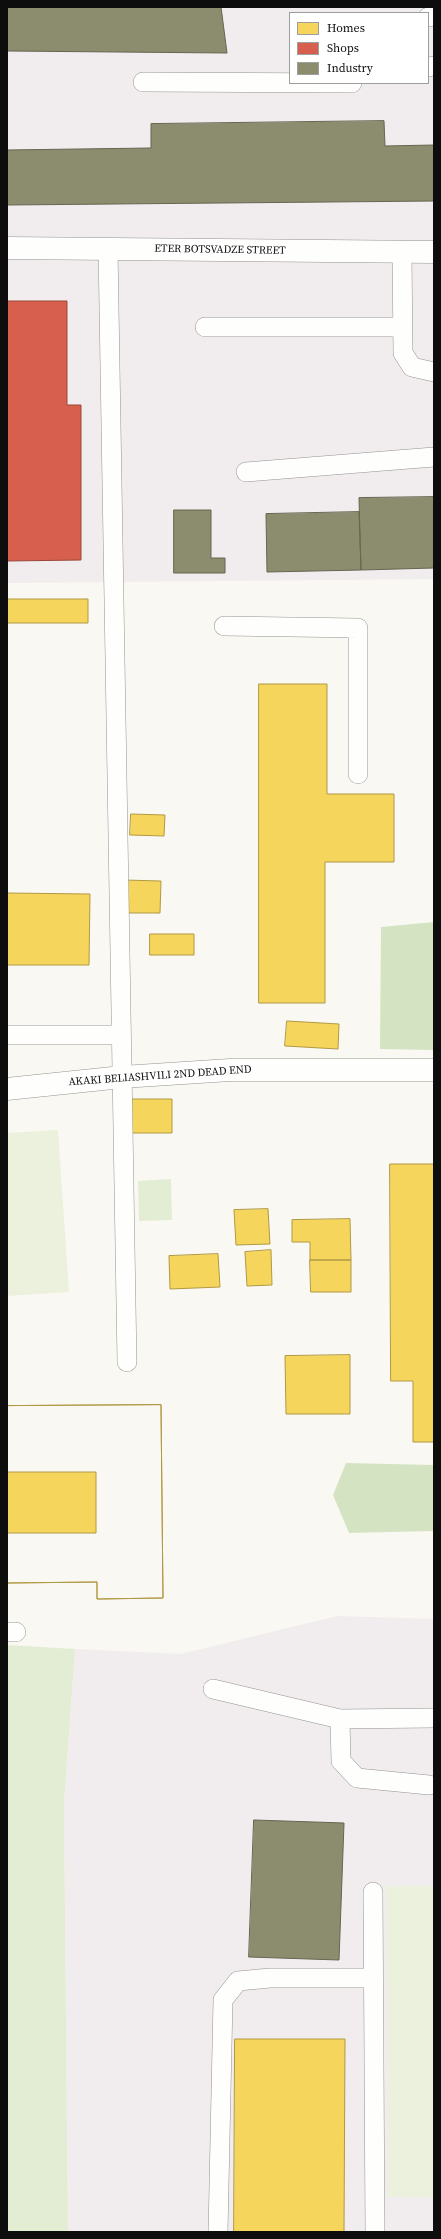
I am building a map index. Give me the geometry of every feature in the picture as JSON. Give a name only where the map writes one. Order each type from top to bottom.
[{"type":"street","name":"ETER BOTSVADZE STREET","points":[[7,248],[434,252]]},
{"type":"street","name":"AKAKI BELIASHVILI 2ND DEAD END","points":[[7,1089],[122,1077],[230,1070],[434,1070]]},
{"type":"lane","points":[[143,82],[289,83]]},
{"type":"lane","points":[[108,249],[127,1362]]},
{"type":"lane","points":[[402,252],[403,353],[412,367],[434,372]]},
{"type":"lane","points":[[205,327],[402,327]]},
{"type":"lane","points":[[246,472],[434,457]]},
{"type":"lane","points":[[224,626],[358,628],[358,774]]},
{"type":"lane","points":[[7,1035],[121,1035]]},
{"type":"lane","points":[[213,1689],[340,1720],[434,1718]]},
{"type":"lane","points":[[340,1720],[342,1761],[357,1778],[429,1785]]},
{"type":"lane","points":[[373,1892],[374,2232]]},
{"type":"lane","points":[[218,2232],[223,2000],[238,1981],[270,1978],[373,1978]]},
{"type":"shaded area","points":[[7,7],[434,7],[434,579],[7,583]]},
{"type":"shaded area","points":[[337,1616],[434,1619],[434,2232],[68,2232],[64,1804],[75,1649],[181,1654]]},
{"type":"green space","points":[[434,922],[434,1050],[380,1049],[381,927]]},
{"type":"green space","points":[[58,1130],[69,1292],[7,1296],[7,1133]]},
{"type":"green space","points":[[171,1179],[172,1220],[139,1221],[138,1181]]},
{"type":"green space","points":[[346,1463],[434,1465],[434,1531],[349,1533],[333,1495]]},
{"type":"green space","points":[[7,1645],[75,1649],[64,1804],[68,2232],[7,2232]]},
{"type":"green space","points":[[386,1886],[434,1886],[434,2197],[388,2197]]},
{"type":"building: Homes","points":[[7,599],[88,599],[88,623],[7,623]]},
{"type":"building: Homes","points":[[259,684],[327,684],[327,794],[394,794],[394,862],[325,862],[325,1003],[259,1003]]},
{"type":"building: Homes","points":[[131,814],[165,815],[164,836],[130,835]]},
{"type":"building: Homes","points":[[124,880],[161,881],[160,913],[123,913]]},
{"type":"building: Homes","points":[[7,893],[90,894],[89,965],[7,965]]},
{"type":"building: Homes","points":[[150,934],[194,934],[194,955],[150,955]]},
{"type":"building: Homes","points":[[287,1021],[339,1024],[338,1049],[285,1046]]},
{"type":"building: Homes","points":[[128,1099],[172,1099],[172,1133],[128,1133]]},
{"type":"building: Homes","points":[[390,1164],[434,1164],[434,1442],[413,1442],[413,1381],[391,1381]]},
{"type":"building: Homes","points":[[268,1209],[270,1244],[236,1245],[234,1210]]},
{"type":"building: Homes","points":[[350,1219],[351,1260],[310,1260],[310,1242],[292,1242],[292,1220]]},
{"type":"building: Homes","points":[[271,1250],[272,1285],[247,1286],[245,1252]]},
{"type":"building: Homes","points":[[218,1254],[220,1287],[170,1289],[169,1256]]},
{"type":"building: Homes","points":[[310,1260],[351,1260],[351,1292],[311,1292]]},
{"type":"building: Homes","points":[[350,1355],[350,1414],[286,1414],[285,1356]]},
{"type":"building: Homes","points":[[161,1405],[163,1598],[97,1599],[97,1582],[7,1583],[7,1533],[96,1533],[96,1472],[7,1472],[7,1406]]},
{"type":"building: Homes","points":[[161,1405],[163,1598],[97,1599],[97,1582],[7,1583],[7,1406]]},
{"type":"building: Homes","points":[[235,2039],[345,2039],[344,2232],[234,2232]]},
{"type":"building: Shops","points":[[7,301],[67,301],[67,405],[81,405],[81,560],[7,561]]},
{"type":"building: Industry","points":[[7,7],[221,7],[227,53],[7,51]]},
{"type":"building: Industry","points":[[384,121],[385,146],[434,145],[434,201],[7,205],[7,150],[151,148],[151,124]]},
{"type":"building: Industry","points":[[434,497],[434,568],[361,570],[359,498]]},
{"type":"building: Industry","points":[[174,510],[211,510],[211,558],[225,558],[225,573],[174,573]]},
{"type":"building: Industry","points":[[359,512],[361,570],[267,572],[266,514]]},
{"type":"building: Industry","points":[[254,1820],[344,1823],[339,1960],[249,1957]]}]
